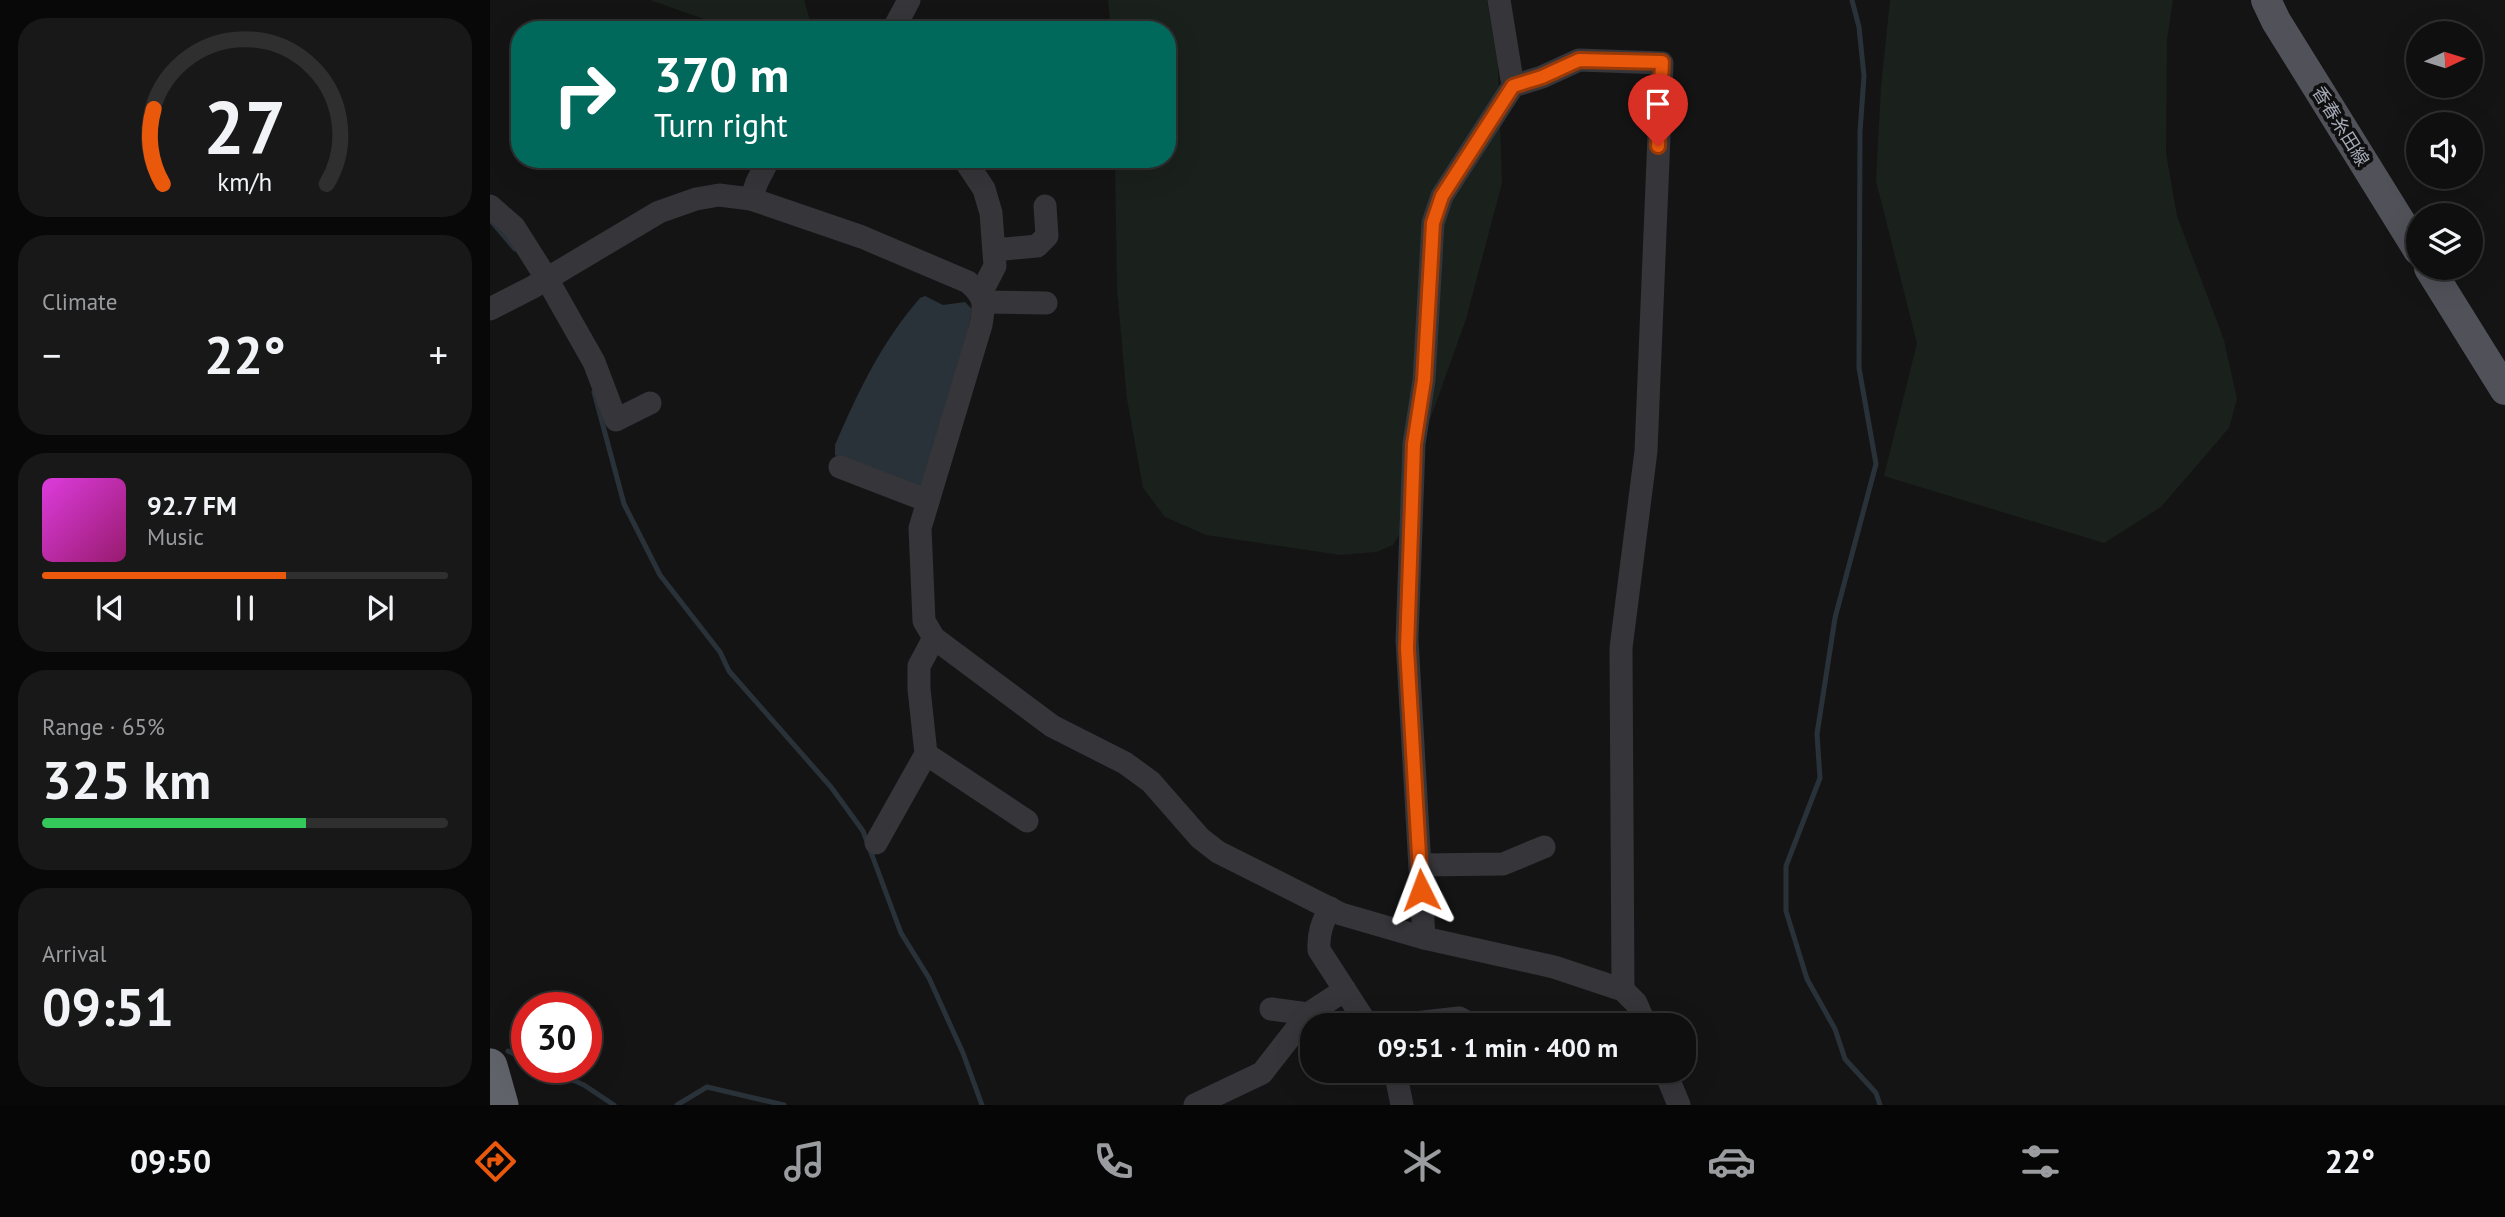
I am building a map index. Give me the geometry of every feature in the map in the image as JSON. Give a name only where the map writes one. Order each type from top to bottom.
[{"type":"highway","points":[[490,1066],[501,1105]]},
{"type":"main road","name":"香春糸田線","points":[[2266,0],[2276,21],[2406,231]]},
{"type":"main road","points":[[2436,280],[2505,390]]},
{"type":"street","points":[[898,21],[909,0]]},
{"type":"street","points":[[1499,0],[1513,86]]},
{"type":"street","points":[[1424,938],[1407,648],[1414,444],[1424,380],[1433,223],[1442,196],[1513,86],[1542,77],[1579,60],[1662,62],[1646,451],[1621,648],[1623,990]]},
{"type":"street","points":[[751,199],[764,168]]},
{"type":"street","points":[[970,168],[988,201],[995,266],[982,298],[981,325],[920,528],[924,621],[934,638],[1052,726],[1125,763],[1151,782],[1200,838],[1218,852],[1341,914],[1424,938],[1554,967],[1623,990],[1636,1003],[1640,1013]]},
{"type":"street","points":[[490,309],[547,279],[659,212],[696,199],[719,195],[751,199],[862,237],[968,282],[982,298],[1046,303]]},
{"type":"street","points":[[490,206],[514,227],[547,279],[594,362],[616,420],[650,403]]},
{"type":"street","points":[[994,250],[1037,246],[1047,236],[1045,206]]},
{"type":"street","points":[[840,467],[928,501]]},
{"type":"street","points":[[876,843],[926,754],[919,666],[934,638]]},
{"type":"street","points":[[926,754],[1027,821]]},
{"type":"street","points":[[1420,865],[1503,864],[1544,848]]},
{"type":"street","points":[[1330,908],[1320,931],[1320,950],[1360,1013]]},
{"type":"street","points":[[1310,1013],[1345,990]]},
{"type":"street","points":[[1271,1009],[1301,1013]]},
{"type":"street","points":[[1195,1105],[1262,1073],[1300,1024]]},
{"type":"street","points":[[1397,1083],[1402,1105]]},
{"type":"street","points":[[1670,1083],[1679,1105]]},
{"type":"shaded area","points":[[650,0],[804,0],[810,21],[709,21]]},
{"type":"shaded area","points":[[1108,0],[1487,0],[1498,64],[1502,183],[1466,319],[1422,442],[1406,524],[1393,545],[1376,552],[1340,555],[1206,535],[1165,517],[1143,488],[1127,399],[1117,290],[1115,168],[1176,168],[1176,21],[1110,21]]},
{"type":"shaded area","points":[[1890,0],[2173,0],[2167,40],[2166,153],[2177,216],[2224,340],[2237,399],[2229,428],[2161,507],[2104,543],[1884,476],[1917,343],[1876,181],[1881,87]]},
{"type":"shaded area","points":[[925,296],[943,305],[965,302],[972,309],[921,491],[849,466],[835,455],[835,445],[882,350],[906,315],[920,298]]},
{"type":"waterway","points":[[1852,0],[1859,27],[1864,76],[1860,132],[1859,368],[1876,464],[1835,618],[1817,734],[1820,778],[1786,866],[1786,911],[1807,979],[1835,1029],[1845,1059],[1876,1093],[1880,1105]]},
{"type":"waterway","points":[[492,222],[515,249]]},
{"type":"waterway","points":[[594,392],[624,504],[660,575],[720,652],[729,671],[831,787],[863,831],[901,933],[929,978],[963,1053],[982,1105]]},
{"type":"waterway","points":[[579,1083],[614,1105]]},
{"type":"waterway","points":[[677,1105],[707,1087],[784,1105]]},
{"type":"route","points":[[1421,890],[1407,648],[1414,444],[1424,380],[1433,223],[1442,196],[1513,86],[1542,77],[1579,60],[1662,62],[1658,146]]}]
